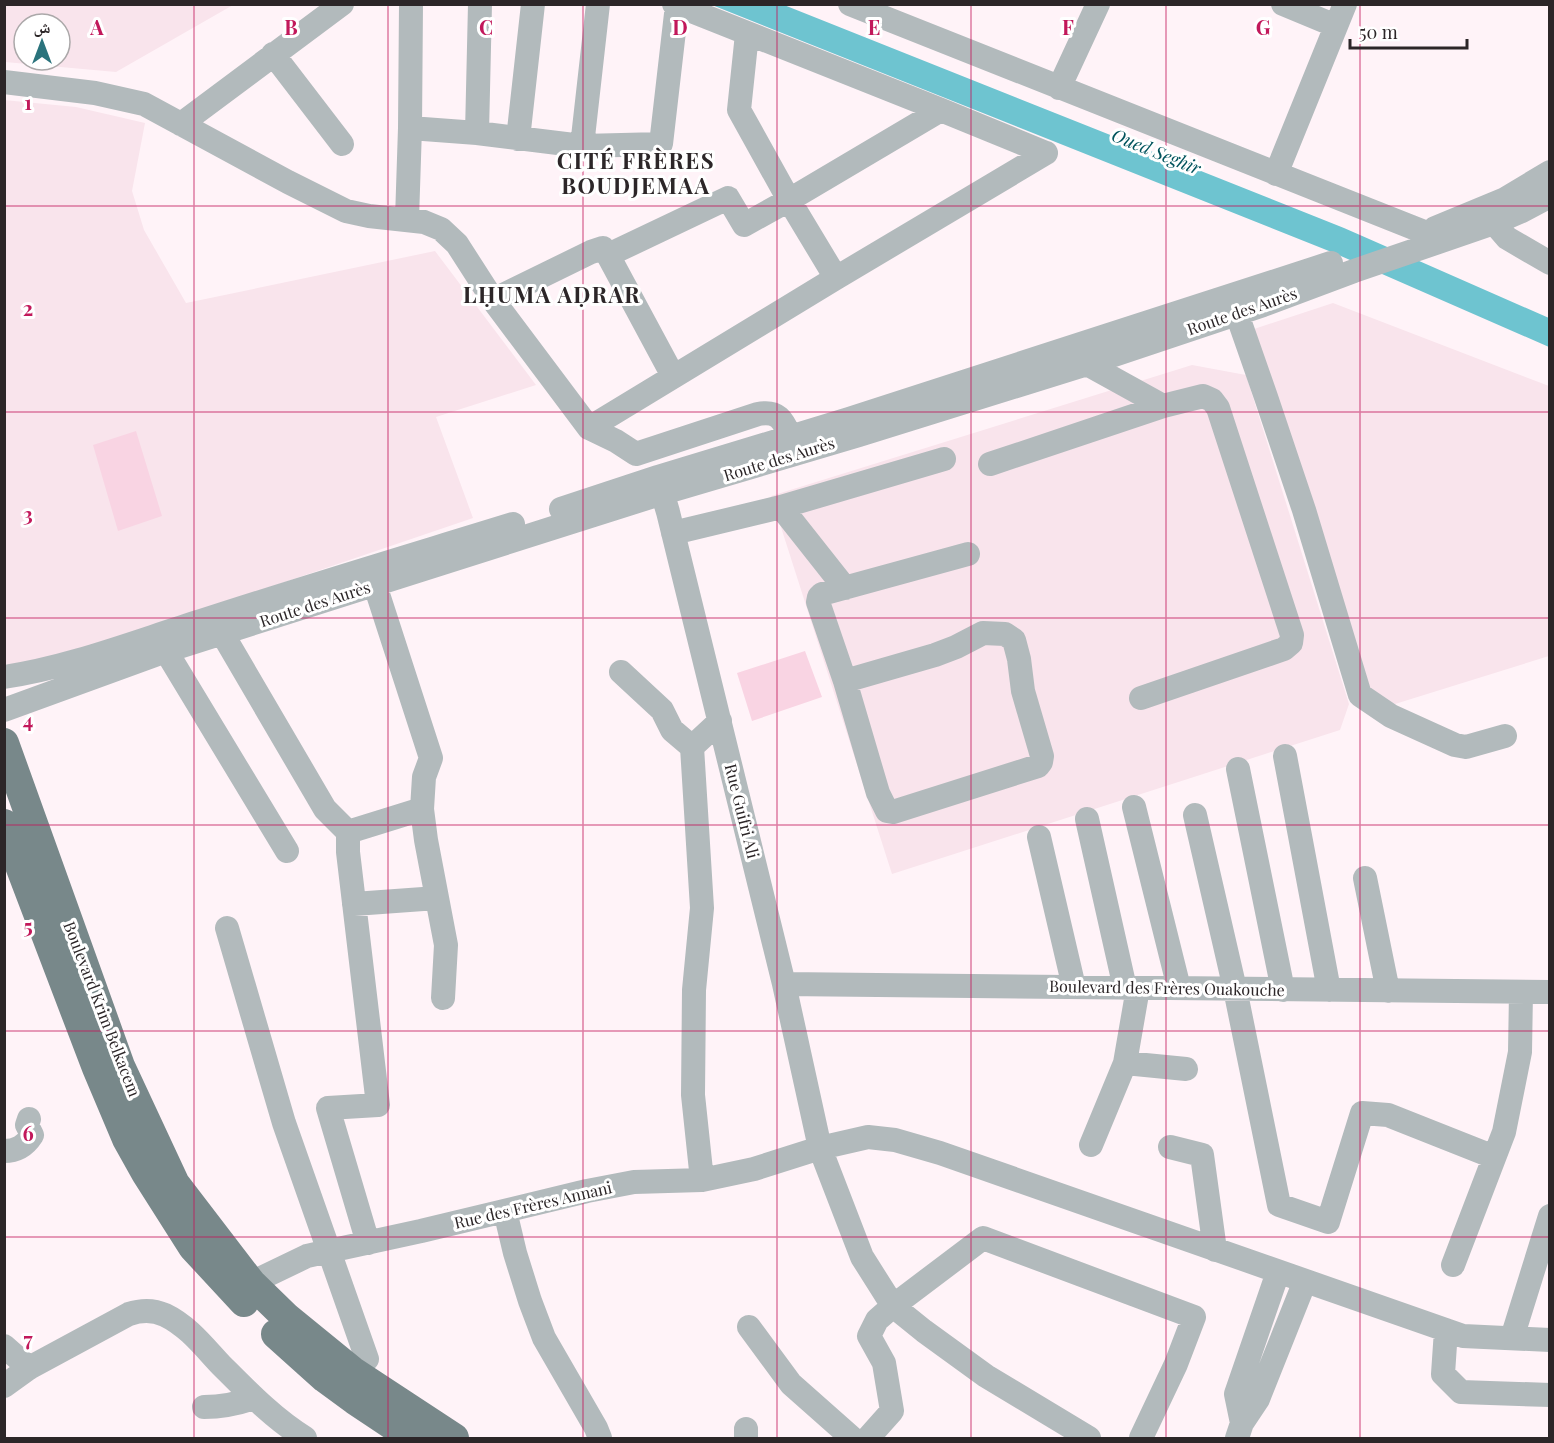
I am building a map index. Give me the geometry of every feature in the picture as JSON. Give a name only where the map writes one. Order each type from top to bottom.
[{"type":"main road","name":"Boulevard Krim Belkacem","points":[[4,743],[132,1148],[146,1173],[193,1247],[276,1334],[325,1378],[412,1438]]},
{"type":"main road","points":[[4,789],[108,1067]]},
{"type":"main road","name":"Boulevard Krim Belkacem","points":[[4,824],[108,1067],[175,1184],[251,1283],[287,1318],[352,1371],[454,1438]]},
{"type":"street","points":[[181,124],[342,4]]},
{"type":"street","points":[[407,219],[411,4]]},
{"type":"street","points":[[477,133],[480,4]]},
{"type":"street","points":[[518,139],[533,4]]},
{"type":"street","points":[[582,146],[598,4]]},
{"type":"street","points":[[850,4],[1276,174],[1414,242]]},
{"type":"street","points":[[1059,88],[1098,4]]},
{"type":"street","points":[[1276,174],[1340,15],[1283,4]]},
{"type":"street","points":[[410,128],[477,133],[582,146],[661,144],[675,5],[1046,153],[589,428]]},
{"type":"street","points":[[747,34],[739,110],[836,278]]},
{"type":"street","points":[[273,54],[342,144]]},
{"type":"street","points":[[4,82],[95,93],[144,104],[346,211],[424,222],[441,229],[457,244],[493,300],[589,428],[636,454],[768,412],[778,416],[784,422],[790,436]]},
{"type":"street","points":[[608,255],[728,198],[744,225],[941,110]]},
{"type":"street","name":"Route des Aurès","points":[[1491,215],[1505,199],[1550,172]]},
{"type":"street","name":"Route des Aurès","points":[[4,710],[166,651],[375,585],[661,485],[790,436],[1322,274],[1491,215],[1522,211],[1550,196]]},
{"type":"street","points":[[1491,215],[1507,238],[1550,264]]},
{"type":"street","points":[[493,300],[603,248],[673,376]]},
{"type":"street","name":"Route des Aurès","points":[[4,677],[50,667],[138,641],[546,514],[849,438],[1087,364],[1237,314],[1322,274]]},
{"type":"street","points":[[1237,314],[1304,510],[1360,695],[1390,716],[1455,745],[1466,747],[1505,736]]},
{"type":"street","points":[[1087,364],[1163,406]]},
{"type":"street","points":[[990,464],[1163,406],[1203,396],[1212,400],[1218,408],[1292,635],[1290,643],[1284,649],[1141,698]]},
{"type":"street","points":[[673,533],[781,507],[944,459]]},
{"type":"street","name":"Rue Guifri Ali","points":[[661,485],[784,984],[820,1148],[862,1257],[893,1306],[924,1331],[986,1376],[1089,1438]]},
{"type":"street","points":[[781,507],[845,588]]},
{"type":"street","points":[[845,681],[935,655],[983,633],[1005,634],[1014,640],[1019,659],[1023,691],[1042,756],[1038,766],[893,812],[887,811],[878,793],[845,681],[818,602],[819,597],[822,594],[968,554]]},
{"type":"street","points":[[375,585],[431,758],[424,777],[422,810],[446,945],[443,998]]},
{"type":"street","points":[[222,633],[325,809],[348,832],[348,852],[378,1106],[328,1108],[368,1243]]},
{"type":"street","points":[[166,651],[287,851]]},
{"type":"street","points":[[621,672],[662,710],[672,730],[692,747],[702,908],[694,990],[693,1095],[702,1180]]},
{"type":"street","points":[[692,747],[720,721]]},
{"type":"street","points":[[1286,756],[1329,990]]},
{"type":"street","points":[[1238,769],[1283,990]]},
{"type":"street","points":[[1134,807],[1179,988]]},
{"type":"street","points":[[348,832],[422,810]]},
{"type":"street","points":[[1196,815],[1235,989],[1279,1205],[1328,1222],[1362,1113],[1388,1115],[1494,1157]]},
{"type":"street","points":[[1087,819],[1131,988],[1125,1063],[1091,1144]]},
{"type":"street","points":[[1039,837],[1074,987]]},
{"type":"street","points":[[1365,878],[1388,991]]},
{"type":"street","points":[[354,904],[437,898]]},
{"type":"street","points":[[227,928],[284,1124],[368,1359]]},
{"type":"street","name":"Boulevard des Frères Ouakouche","points":[[784,984],[1550,992]]},
{"type":"street","points":[[1453,1265],[1504,1132],[1520,1052],[1521,992]]},
{"type":"street","points":[[1125,1063],[1186,1069]]},
{"type":"street","points":[[4,1151],[14,1151],[27,1143],[32,1135],[27,1125],[28,1119]]},
{"type":"street","name":"Rue des Frères Annani","points":[[251,1283],[307,1256],[328,1251],[634,1182],[702,1180],[753,1169],[820,1148],[868,1137],[895,1140],[940,1153],[1463,1336],[1550,1340]]},
{"type":"street","points":[[1170,1147],[1202,1155],[1215,1250]]},
{"type":"street","points":[[505,1211],[530,1301],[544,1338],[600,1438]]},
{"type":"street","points":[[1512,1338],[1550,1216]]},
{"type":"street","points":[[868,1438],[892,1411],[884,1363],[869,1336],[877,1320],[982,1238],[1194,1317],[1176,1364],[1141,1438]]},
{"type":"street","points":[[1239,1431],[1236,1394],[1278,1272]]},
{"type":"street","points":[[1239,1431],[1258,1399],[1305,1281]]},
{"type":"street","points":[[4,1386],[29,1368],[129,1314],[138,1311],[152,1312],[163,1314],[185,1327],[254,1398],[289,1428],[305,1438]]},
{"type":"street","points":[[749,1327],[791,1384],[852,1438]]},
{"type":"street","points":[[1446,1330],[1443,1374],[1461,1392],[1550,1395]]},
{"type":"street","points":[[4,1346],[29,1368]]},
{"type":"street","points":[[204,1407],[226,1406],[254,1398]]},
{"type":"shaded area","points":[[5,4],[233,5],[116,72],[72,68],[72,12],[12,12],[12,63],[5,62]]},
{"type":"shaded area","points":[[4,100],[76,107],[145,123],[132,191],[144,230],[186,303],[435,251],[536,385],[436,417],[473,518],[16,671],[5,663]]},
{"type":"shaded area","points":[[1333,303],[1549,386],[1549,656],[1395,704],[1365,693],[1251,330]]},
{"type":"shaded area","points":[[1192,365],[1246,375],[1349,704],[1340,730],[892,874],[771,496]]},
{"type":"shaded area","points":[[136,431],[162,516],[118,531],[93,445]]},
{"type":"shaded area","points":[[805,651],[822,697],[752,721],[737,673]]},
{"type":"water","points":[[712,5],[784,5],[1344,228],[1549,318],[1549,347],[1334,253]]},
{"type":"district","name":"CITÉ FRÈRES BOUDJEMAA","points":[[636,174]]},
{"type":"district","name":"LḤUMA AḌRAR","points":[[552,295]]},
{"type":"water label","name":"Oued Seghir","points":[[1156,152]]}]
